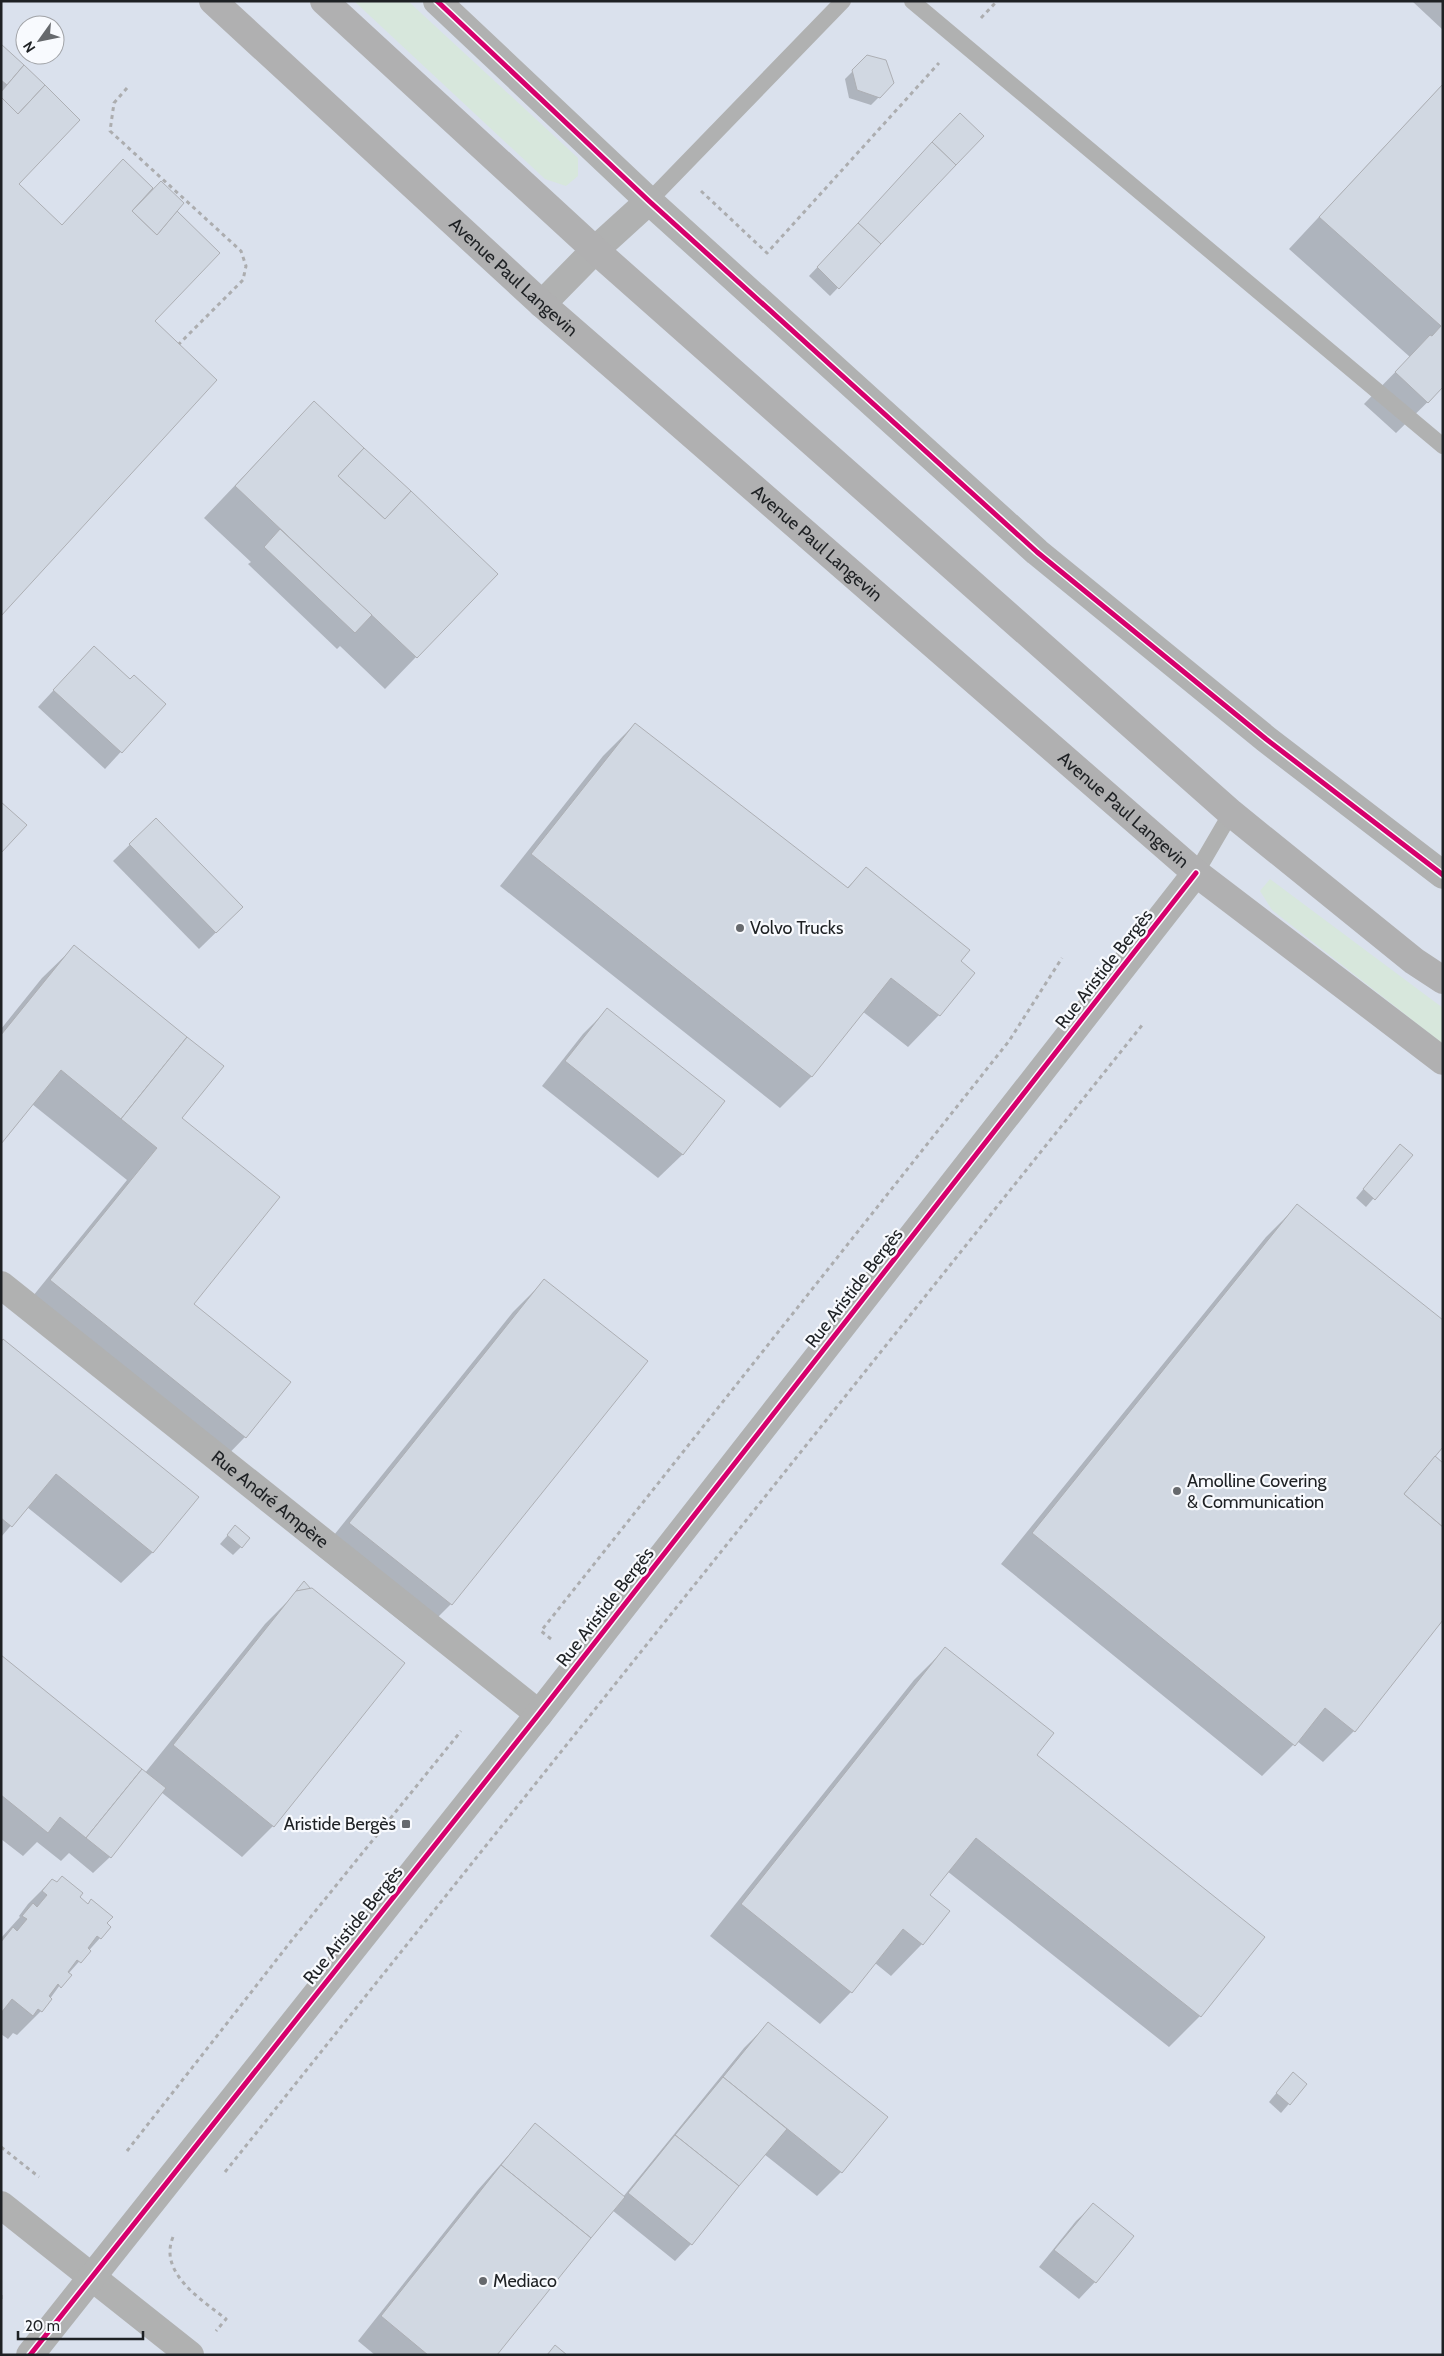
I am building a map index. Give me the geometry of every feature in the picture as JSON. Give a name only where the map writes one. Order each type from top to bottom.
[{"type":"main road","name":"Avenue Paul Langevin","points":[[213,1],[542,304],[1196,873],[1443,1061]]},
{"type":"main road","points":[[324,1],[595,250],[1231,813],[1414,961],[1443,980]]},
{"type":"street","points":[[437,1],[649,201],[1037,552],[1266,739],[1443,874]]},
{"type":"street","points":[[542,304],[595,250],[649,201]]},
{"type":"street","name":"Rue Aristide Bergès","points":[[30,2355],[539,1714],[1196,873]]},
{"type":"street","name":"Rue André Ampère","points":[[1,1285],[539,1714]]},
{"type":"street","points":[[1,2206],[190,2355]]},
{"type":"lane","points":[[649,201],[843,1]]},
{"type":"lane","points":[[912,1],[1443,446]]},
{"type":"lane","points":[[1196,873],[1231,813]]},
{"type":"path","points":[[678,171],[767,253],[997,1]]},
{"type":"path","points":[[127,88],[114,103],[110,131],[241,251],[246,266],[243,280],[179,344]]},
{"type":"path","points":[[612,1688],[541,1631],[1009,1041],[1062,958]]},
{"type":"path","points":[[221,2177],[1143,1024]]},
{"type":"path","points":[[128,2151],[292,1940],[461,1731]]},
{"type":"path","points":[[1,2147],[39,2177]]},
{"type":"path","points":[[178,2231],[171,2239],[172,2266],[186,2286],[226,2319],[215,2333]]},
{"type":"shaded area","points":[[1,1],[1443,1],[1443,2355],[1,2355]]},
{"type":"green space","points":[[354,1],[408,1],[578,158],[578,176],[566,186],[545,179]]},
{"type":"green space","points":[[1270,879],[1443,1008],[1443,1044],[1272,910],[1260,891]]},
{"type":"building","points":[[1,44],[15,57],[15,65],[24,65],[7,85],[1,80]]},
{"type":"building","points":[[867,55],[886,60],[894,83],[880,98],[857,90],[852,70]]},
{"type":"building","points":[[24,65],[45,85],[18,114],[1,97],[1,92]]},
{"type":"building","points":[[1443,84],[1443,387],[1428,403],[1395,372],[1441,326],[1319,217]]},
{"type":"building","points":[[45,85],[80,120],[19,184],[62,225],[123,159],[153,188],[132,211],[157,235],[177,211],[220,253],[155,321],[217,380],[1,616],[1,97],[18,114]]},
{"type":"building","points":[[960,113],[984,136],[956,165],[932,142]]},
{"type":"building","points":[[932,142],[956,165],[881,244],[858,223]]},
{"type":"building","points":[[161,181],[184,203],[157,235],[132,211]]},
{"type":"building","points":[[858,223],[881,244],[839,289],[817,267]]},
{"type":"building","points":[[314,401],[364,448],[338,476],[385,519],[411,491],[498,574],[417,658],[235,486]]},
{"type":"building","points":[[364,448],[411,491],[385,519],[338,476]]},
{"type":"building","points":[[280,529],[372,615],[355,633],[264,547]]},
{"type":"building","points":[[94,646],[130,679],[134,675],[166,704],[122,753],[53,690]]},
{"type":"building","points":[[635,723],[848,888],[866,867],[970,950],[961,961],[975,973],[940,1016],[891,978],[812,1077],[531,854]]},
{"type":"building","points":[[1,802],[27,825],[1,853]]},
{"type":"building","points":[[156,818],[243,907],[216,933],[129,844]]},
{"type":"building","points":[[74,945],[187,1037],[121,1119],[61,1070],[1,1144],[1,1035]]},
{"type":"building","points":[[607,1008],[725,1101],[683,1155],[565,1061]]},
{"type":"building","points":[[187,1037],[224,1066],[182,1118],[280,1197],[194,1304],[291,1382],[246,1438],[50,1280],[157,1148],[121,1119]]},
{"type":"building","points":[[1400,1144],[1413,1155],[1375,1200],[1363,1189]]},
{"type":"building","points":[[1297,1204],[1443,1320],[1443,1447],[1404,1494],[1443,1527],[1443,1620],[1355,1732],[1325,1708],[1295,1746],[1032,1533]]},
{"type":"building","points":[[544,1279],[648,1361],[452,1605],[349,1523]]},
{"type":"building","points":[[3,1339],[199,1497],[153,1553],[56,1474],[12,1527],[1,1518],[1,1342]]},
{"type":"building","points":[[1435,1456],[1443,1463],[1443,1527],[1404,1494]]},
{"type":"building","points":[[235,1525],[250,1538],[242,1548],[227,1535]]},
{"type":"building","points":[[304,1581],[311,1589],[296,1591]]},
{"type":"building","points":[[312,1588],[405,1663],[274,1827],[173,1745],[296,1591]]},
{"type":"building","points":[[945,1647],[1054,1733],[1037,1755],[1265,1937],[1201,2017],[976,1838],[930,1895],[950,1911],[923,1945],[903,1929],[852,1993],[741,1904]]},
{"type":"building","points":[[1,1655],[142,1769],[86,1838],[60,1817],[48,1833],[1,1795]]},
{"type":"building","points":[[142,1769],[166,1788],[111,1858],[86,1838]]},
{"type":"building","points":[[62,1876],[83,1893],[80,1897],[88,1904],[91,1899],[113,1917],[107,1923],[111,1927],[101,1939],[97,1936],[88,1948],[91,1951],[81,1963],[77,1960],[68,1972],[72,1975],[61,1988],[58,1984],[49,1996],[52,1999],[42,2012],[38,2009],[33,2016],[12,1999],[1,2013],[1,1942],[13,1927],[17,1931],[27,1919],[22,1916],[33,1903],[37,1907],[47,1895],[42,1891],[52,1879],[57,1882]]},
{"type":"building","points":[[768,2022],[888,2117],[842,2173],[723,2077]]},
{"type":"building","points":[[1293,2072],[1307,2084],[1290,2105],[1276,2093]]},
{"type":"building","points":[[723,2077],[787,2129],[739,2186],[675,2135]]},
{"type":"building","points":[[535,2123],[625,2197],[591,2238],[501,2165]]},
{"type":"building","points":[[675,2135],[739,2186],[692,2245],[628,2193]]},
{"type":"building","points":[[501,2165],[591,2238],[497,2355],[428,2355],[381,2316]]},
{"type":"building","points":[[1093,2203],[1134,2236],[1096,2283],[1054,2250]]},
{"type":"building","points":[[555,2345],[567,2355],[547,2355]]},
{"type":"cycle path","points":[[437,1],[649,201],[1037,552],[1266,739],[1443,875]]},
{"type":"cycle path","points":[[30,2355],[539,1714],[1196,873]]},
{"type":"place","name":"Volvo Trucks","points":[[740,928]]},
{"type":"place","name":"Amolline Covering & Communication","points":[[1177,1491]]},
{"type":"place","name":"Aristide Bergès","points":[[406,1824]]},
{"type":"place","name":"Mediaco","points":[[483,2281]]}]
